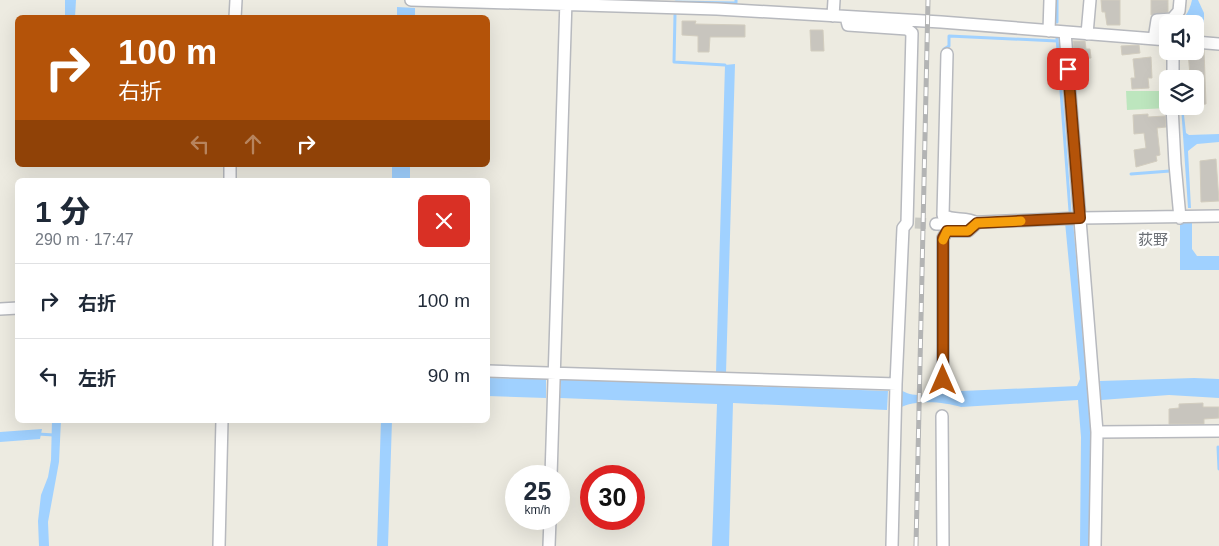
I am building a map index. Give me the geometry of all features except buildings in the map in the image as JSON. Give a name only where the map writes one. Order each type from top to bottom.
[{"type":"street","points":[[235,15],[236,0]]},
{"type":"street","points":[[411,0],[566,3],[717,9],[1159,39]]},
{"type":"street","points":[[834,0],[834,16]]},
{"type":"street","points":[[1049,31],[1050,0]]},
{"type":"street","points":[[1087,34],[1090,0]]},
{"type":"street","points":[[1154,39],[1158,20],[1172,19],[1180,10],[1180,0]]},
{"type":"street","points":[[551,465],[566,3]]},
{"type":"street","points":[[846,17],[848,25],[907,29],[912,33],[911,224],[903,228],[895,394],[892,546]]},
{"type":"street","points":[[1065,32],[1097,432],[1095,546]]},
{"type":"street","points":[[1204,43],[1219,44]]},
{"type":"street","points":[[947,54],[943,215],[949,218],[968,218],[977,223]]},
{"type":"street","points":[[1172,115],[1180,218]]},
{"type":"street","points":[[936,224],[1080,218],[1219,216]]},
{"type":"street","points":[[943,380],[943,238],[947,231],[968,231],[977,223]]},
{"type":"street","points":[[0,309],[15,308]]},
{"type":"street","points":[[490,371],[554,373],[895,394]]},
{"type":"street","points":[[942,416],[942,546]]},
{"type":"street","points":[[219,546],[222,423]]},
{"type":"street","points":[[1097,432],[1219,431]]},
{"type":"street","points":[[549,546],[550,530]]},
{"type":"green space","points":[[1126,91],[1159,91],[1159,108],[1127,110]]},
{"type":"water","points":[[65,0],[76,0],[75,15],[65,15]]},
{"type":"water","points":[[1192,0],[1198,0],[1204,15],[1186,15]]},
{"type":"water","points":[[397,7],[415,8],[415,15],[397,15]]},
{"type":"water","points":[[735,64],[726,373],[716,373],[725,65]]},
{"type":"water","points":[[1182,115],[1184,115],[1186,133],[1189,135],[1219,134],[1219,142],[1197,144],[1188,151],[1191,208],[1188,208]]},
{"type":"water","points":[[392,167],[410,167],[410,178],[392,178]]},
{"type":"water","points":[[1073,221],[1091,433],[1090,546],[1080,546],[1081,437],[1078,400],[961,407],[922,402],[900,408],[901,390],[909,394],[919,395],[939,392],[1077,386],[1080,379],[1065,222]]},
{"type":"water","points":[[1192,222],[1192,249],[1197,256],[1219,256],[1219,270],[1180,270],[1180,223]]},
{"type":"water","points":[[490,378],[546,379],[546,398],[490,396]]},
{"type":"water","points":[[561,379],[888,391],[887,410],[733,403],[729,546],[712,546],[717,404],[560,398]]},
{"type":"water","points":[[1219,379],[1219,398],[1169,395],[1101,400],[1100,381]]},
{"type":"water","points":[[52,423],[61,423],[59,462],[48,522],[49,546],[39,546],[38,521],[41,495],[48,477],[51,460]]},
{"type":"water","points":[[381,423],[392,423],[388,546],[377,546]]},
{"type":"water","points":[[42,429],[40,439],[0,442],[0,432]]},
{"type":"waterway","points":[[676,2],[736,3],[736,0]]},
{"type":"waterway","points":[[1057,0],[1057,22]]},
{"type":"waterway","points":[[675,15],[674,62],[725,65]]},
{"type":"waterway","points":[[944,49],[949,46],[949,36],[1057,41]]},
{"type":"waterway","points":[[1057,38],[1070,211]]},
{"type":"waterway","points":[[1131,174],[1170,171]]},
{"type":"waterway","points":[[1083,392],[1101,391]]},
{"type":"waterway","points":[[38,434],[54,435]]},
{"type":"waterway","points":[[1218,447],[1219,469]]},
{"type":"tunnel","points":[[915,223],[936,224]]},
{"type":"railway","points":[[916,546],[928,0]]},
{"type":"slow traffic","points":[[943,240],[947,231],[968,231],[977,223],[1021,221]]},
{"type":"district","name":"荻野","points":[[1153,239]]},
{"type":"route","points":[[943,380],[943,238],[947,231],[968,231],[977,223],[1080,218],[1068,69]]}]
